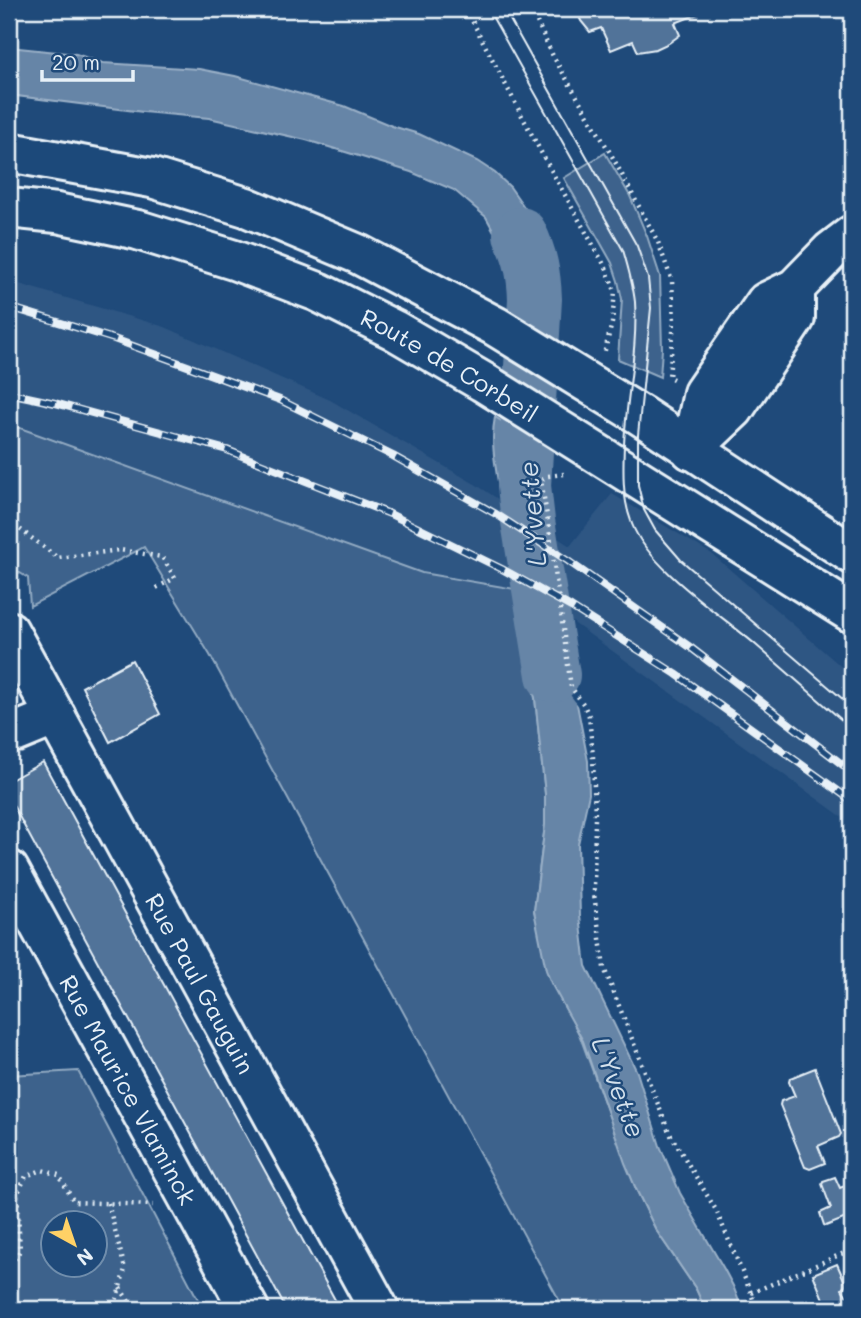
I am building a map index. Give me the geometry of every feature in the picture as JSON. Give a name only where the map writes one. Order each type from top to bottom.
[{"type":"main road","points":[[9,152],[152,178],[246,207],[358,254],[495,326],[640,415],[852,554]]},
{"type":"main road","name":"Route de Corbeil","points":[[9,208],[57,213],[138,230],[234,260],[318,292],[394,330],[483,382],[852,613]]},
{"type":"main road","points":[[667,496],[691,450],[703,393],[766,302],[795,289],[831,251],[852,235]]},
{"type":"main road","name":"Rue Paul Gauguin","points":[[16,643],[379,1309]]},
{"type":"main road","points":[[9,733],[56,716]]},
{"type":"main road","name":"Rue Maurice Vlaminck","points":[[9,870],[248,1309]]},
{"type":"path","points":[[466,9],[606,268],[615,291],[612,323],[602,365]]},
{"type":"path","points":[[531,9],[553,56],[612,156],[658,242],[672,281],[674,321],[669,377]]},
{"type":"path","points":[[548,476],[541,480],[571,687],[589,716],[595,817],[594,894],[604,968],[669,1132],[716,1210],[751,1293],[755,1309]]},
{"type":"path","points":[[9,521],[58,558],[120,550],[162,557],[176,578],[154,589]]},
{"type":"path","points":[[9,1272],[20,1250],[17,1195],[26,1176],[42,1170],[59,1175],[74,1202],[192,1206]]},
{"type":"path","points":[[108,1203],[125,1269],[115,1305],[111,1309]]},
{"type":"path","points":[[751,1293],[851,1250]]},
{"type":"path","points":[[120,1287],[134,1309]]},
{"type":"shaded area","points":[[605,153],[630,196],[660,276],[660,377],[618,359],[622,299],[618,281],[612,263],[564,178]]},
{"type":"shaded area","points":[[9,281],[165,327],[330,400],[475,484],[570,546],[612,494],[712,554],[852,676],[852,824],[564,616],[515,589],[422,573],[20,428],[9,427]]},
{"type":"shaded area","points":[[9,427],[20,428],[422,573],[515,589],[535,698],[545,794],[545,825],[534,911],[636,1189],[656,1230],[696,1289],[705,1309],[564,1309],[210,655],[144,547],[30,606],[28,578],[9,566]]},
{"type":"shaded area","points":[[78,1071],[203,1309],[9,1309],[9,1075]]},
{"type":"water","points":[[9,47],[76,54],[103,63],[199,69],[235,76],[344,106],[419,134],[477,161],[510,187],[552,252],[557,280],[553,316],[517,294],[508,257],[486,217],[454,190],[411,172],[306,140],[209,118],[9,95]]},
{"type":"water","points":[[495,417],[539,445],[537,470],[547,531],[502,506],[494,450]]},
{"type":"water","points":[[515,589],[560,616],[588,761],[589,794],[578,844],[580,916],[586,966],[637,1072],[660,1146],[680,1193],[724,1269],[742,1309],[705,1309],[696,1289],[656,1230],[625,1163],[583,1041],[546,970],[534,911],[545,825],[545,794],[535,698]]},
{"type":"pier","points":[[541,473],[550,530],[547,534],[541,531],[532,474]]},
{"type":"pier","points":[[552,606],[564,615],[580,708],[565,688]]},
{"type":"building","points":[[576,9],[695,9],[698,14],[675,23],[680,35],[669,43],[656,49],[638,52],[633,41],[611,50],[601,28],[590,32]]},
{"type":"building","points":[[132,660],[160,714],[110,742],[82,687]]},
{"type":"building","points":[[43,762],[340,1309],[286,1309],[9,798],[9,781]]},
{"type":"building","points":[[815,1068],[841,1134],[818,1146],[825,1163],[810,1169],[805,1167],[780,1105],[781,1101],[795,1096],[790,1078]]},
{"type":"building","points":[[835,1177],[840,1188],[852,1183],[852,1219],[851,1216],[826,1226],[820,1213],[831,1208],[822,1184],[823,1181]]},
{"type":"building","points":[[837,1264],[846,1284],[842,1289],[852,1303],[852,1309],[829,1309],[813,1274]]},
{"type":"waterway","name":"L'Yvette","points":[[520,234],[531,266],[535,299],[524,486],[553,675]]},
{"type":"tram line","points":[[488,9],[623,250],[627,263],[634,295],[635,320],[623,465],[625,495],[632,524],[653,557],[669,573],[852,729]]},
{"type":"tram line","points":[[504,9],[637,246],[648,278],[651,308],[638,435],[638,485],[644,510],[655,530],[681,560],[852,707]]},
{"type":"railway","points":[[9,307],[114,339],[280,400],[393,456],[496,514],[568,561],[690,647],[852,772]]},
{"type":"railway","points":[[9,393],[227,450],[390,514],[502,569],[571,607],[676,674],[852,801]]}]
